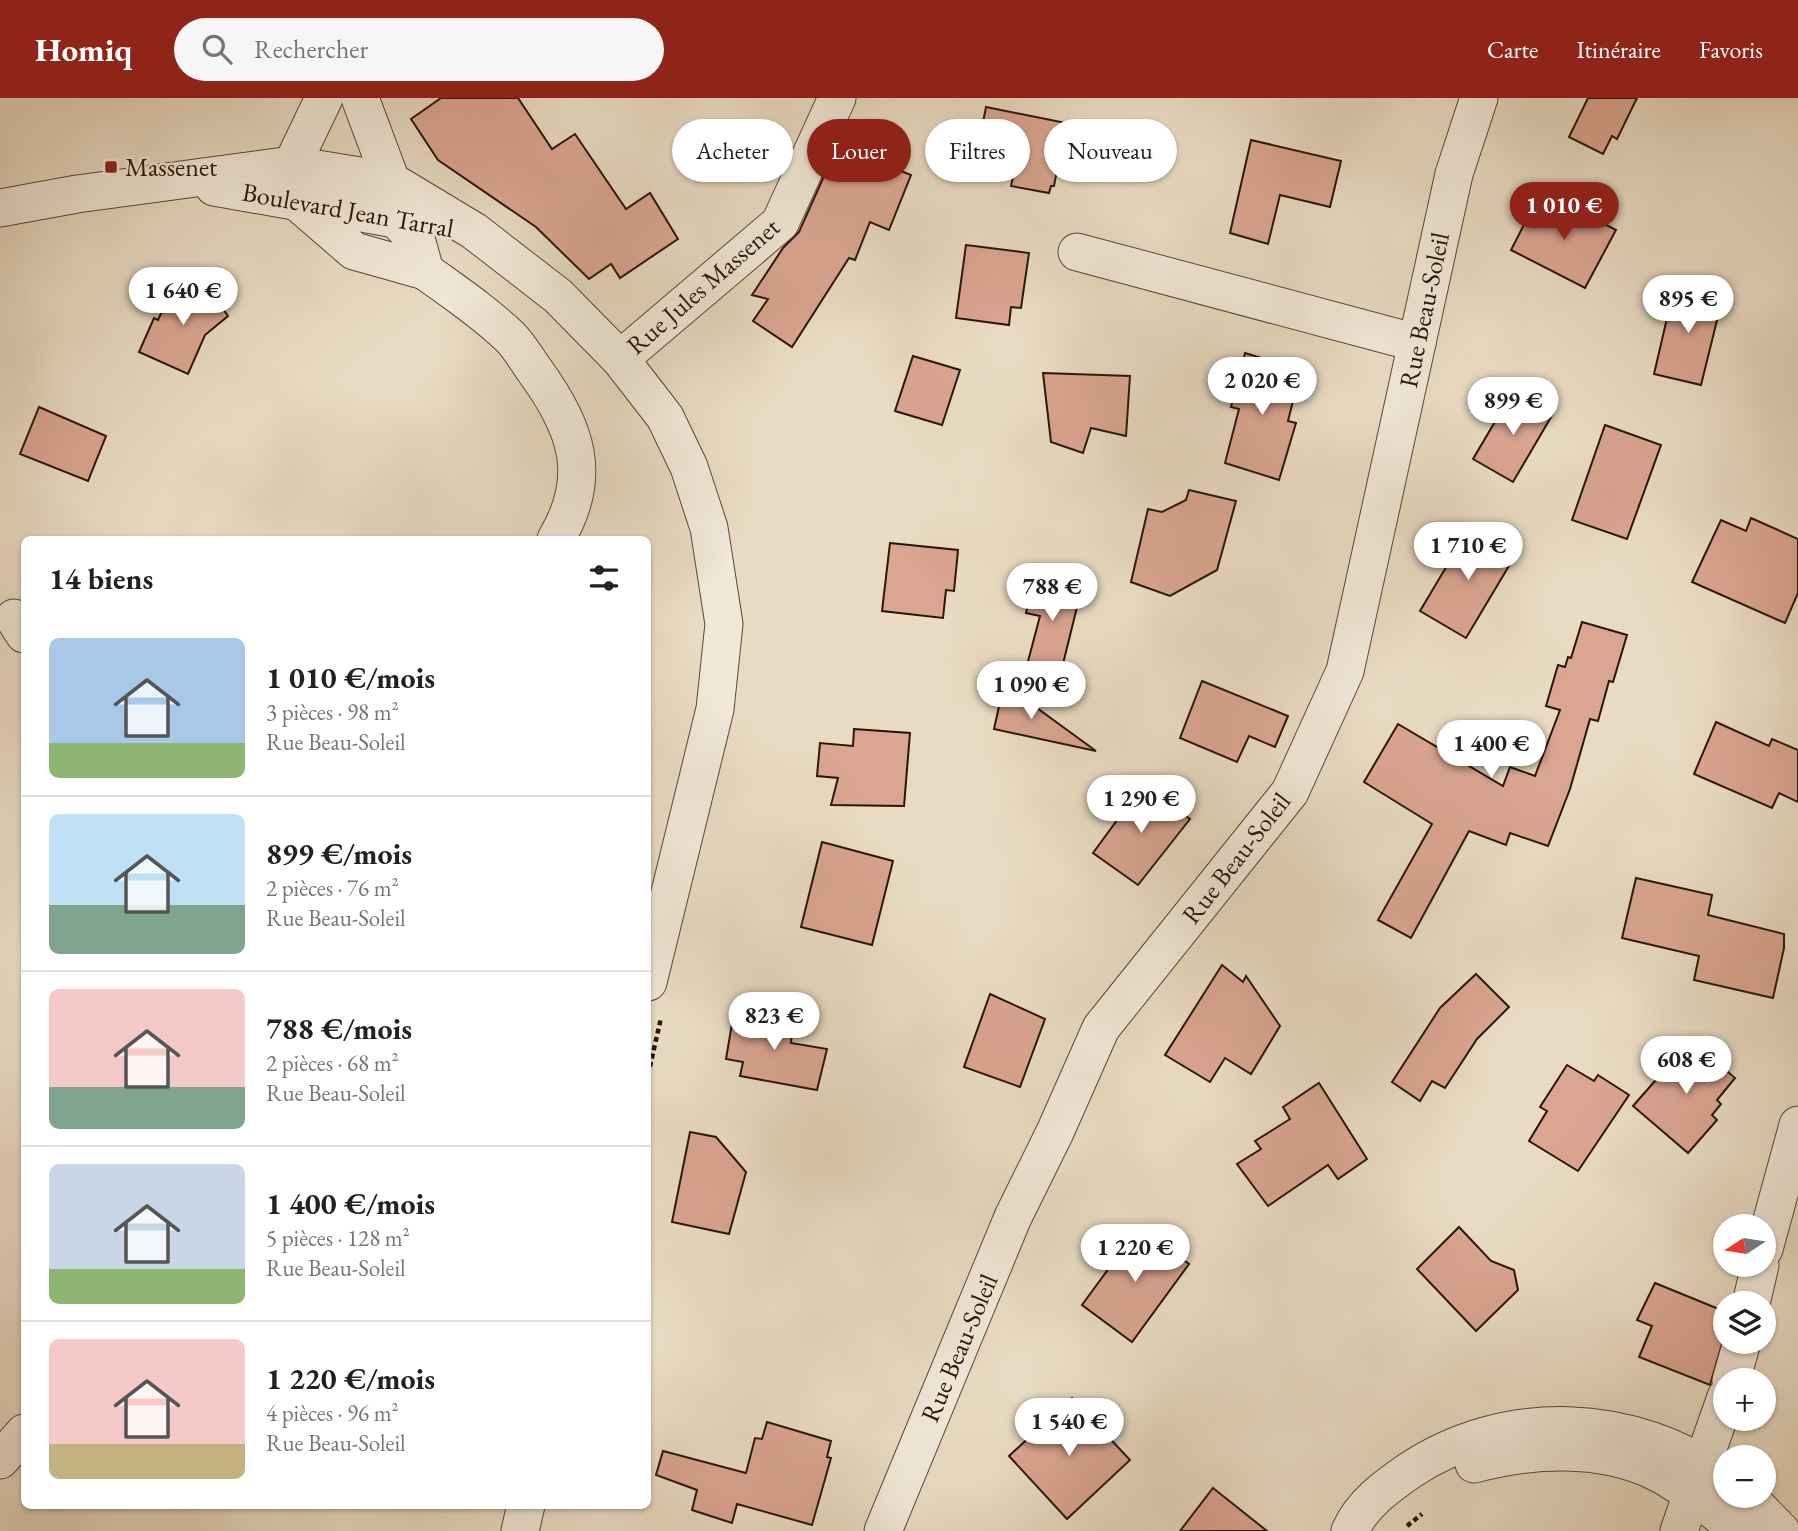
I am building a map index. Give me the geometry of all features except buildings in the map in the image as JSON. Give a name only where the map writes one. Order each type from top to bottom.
[{"type":"street","points":[[324,98],[293,183],[354,251],[425,271],[512,339],[555,398],[573,437],[578,482],[567,522],[558,536]]},
{"type":"street","points":[[360,98],[391,181],[397,220],[418,242],[425,271]]},
{"type":"street","name":"Rue Jules Massenet","points":[[620,359],[780,223],[837,98]]},
{"type":"street","name":"Rue Beau-Soleil","points":[[883,1531],[1013,1217],[1055,1132],[1101,1028],[1290,792],[1345,671],[1454,174],[1479,98]]},
{"type":"street","name":"Boulevard Jean Tarral","points":[[0,208],[77,194],[181,182],[391,181],[474,231],[558,296],[620,359],[665,417],[689,467],[709,528],[724,624],[715,709],[655,996]]},
{"type":"street","name":"Boulevard Jean Tarral","points":[[293,183],[397,220],[474,231]]},
{"type":"street","points":[[1077,252],[1417,343]]},
{"type":"street","points":[[1774,1214],[1798,1125]]},
{"type":"street","points":[[1350,1531],[1381,1490],[1427,1459],[1482,1435],[1538,1424],[1604,1427],[1660,1443],[1713,1470]]},
{"type":"street","points":[[0,1460],[21,1436]]},
{"type":"street","points":[[1371,1531],[1391,1511],[1427,1487],[1470,1465],[1514,1454],[1563,1451],[1611,1458],[1654,1471],[1692,1497],[1738,1522],[1781,1531]]},
{"type":"street","points":[[1679,1531],[1692,1497],[1713,1473]]},
{"type":"street","points":[[520,1531],[525,1509]]},
{"type":"path","points":[[651,1041],[655,996]]},
{"type":"place","name":"Massenet","points":[[111,167]]}]
